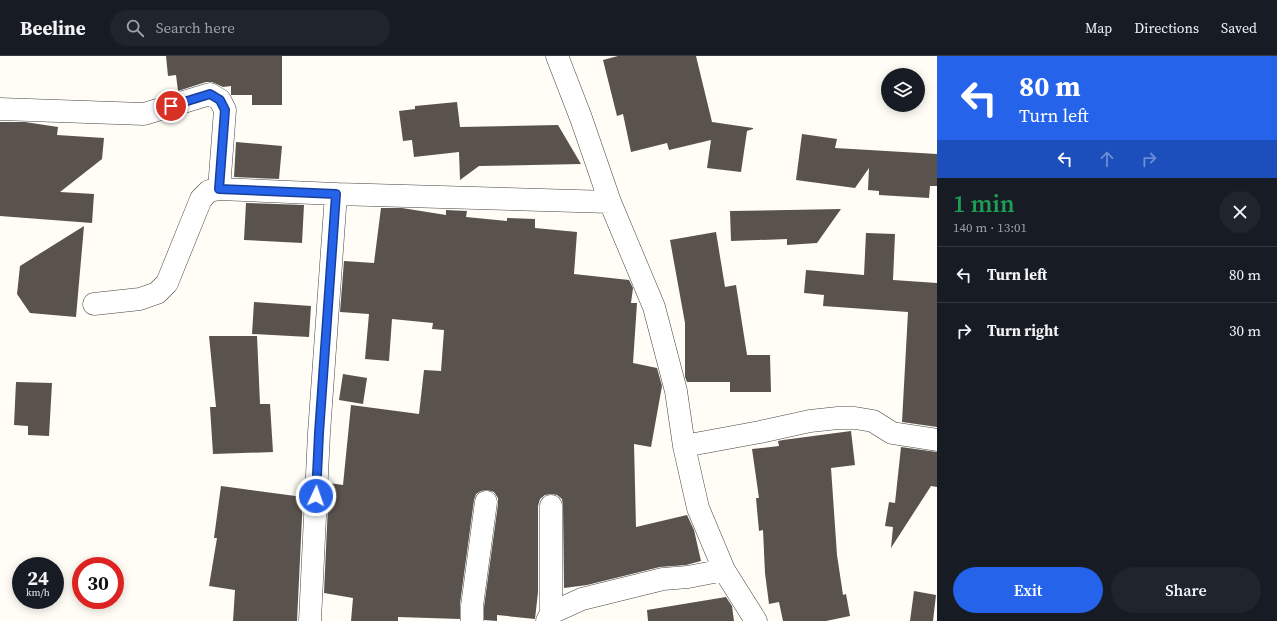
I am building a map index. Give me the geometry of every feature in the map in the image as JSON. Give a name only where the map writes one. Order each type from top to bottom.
[{"type":"street","points":[[557,56],[581,118],[610,202],[654,307],[676,391],[684,446],[698,508],[724,570],[756,621]]},
{"type":"street","points":[[0,109],[144,114],[210,94],[220,100],[225,110],[219,189]]},
{"type":"street","points":[[94,304],[140,299],[157,293],[167,283],[201,199],[209,191],[219,189],[610,202]]},
{"type":"street","points":[[310,621],[319,433],[336,194]]},
{"type":"street","points":[[684,446],[810,421],[844,418],[873,421],[892,433],[937,440]]},
{"type":"street","points":[[472,621],[472,606],[486,502]]},
{"type":"street","points":[[551,506],[549,617],[582,599],[663,579],[688,578],[724,570]]},
{"type":"building","points":[[166,56],[282,56],[282,105],[252,105],[252,95],[231,95],[231,86],[223,87],[212,82],[206,82],[178,91],[176,75],[168,76]]},
{"type":"building","points":[[618,56],[696,56],[712,122],[753,128],[747,131],[741,172],[707,168],[711,140],[669,150],[667,143],[631,152],[623,114],[617,116],[603,60]]},
{"type":"building","points":[[457,102],[460,127],[558,125],[581,164],[479,166],[460,180],[459,152],[414,157],[412,140],[403,141],[399,111],[415,109],[415,106]]},
{"type":"building","points":[[0,122],[25,122],[58,127],[57,135],[104,138],[102,159],[60,192],[94,194],[92,223],[0,216]]},
{"type":"building","points":[[802,134],[837,139],[835,148],[937,154],[937,186],[930,186],[929,198],[879,195],[879,191],[868,190],[869,168],[855,188],[796,180]]},
{"type":"building","points":[[236,142],[282,146],[279,179],[234,177]]},
{"type":"building","points":[[246,203],[304,205],[302,243],[244,240]]},
{"type":"building","points":[[381,208],[402,208],[446,215],[446,210],[467,211],[466,217],[507,221],[507,218],[535,219],[535,228],[577,232],[574,274],[629,280],[633,288],[631,303],[637,303],[633,363],[657,368],[662,386],[651,447],[634,444],[636,527],[687,515],[694,530],[701,561],[686,565],[660,567],[587,585],[564,588],[562,499],[557,495],[545,495],[540,499],[538,506],[538,592],[535,619],[497,615],[497,621],[484,620],[484,607],[498,504],[498,498],[494,492],[487,490],[476,494],[474,500],[460,604],[460,619],[398,617],[398,621],[351,621],[353,598],[324,593],[329,483],[343,485],[351,405],[419,414],[424,370],[441,371],[444,330],[432,329],[433,323],[392,319],[389,361],[365,359],[369,314],[340,312],[344,261],[374,263]]},
{"type":"building","points":[[841,209],[817,243],[787,245],[787,239],[731,241],[730,211]]},
{"type":"building","points":[[84,226],[76,317],[30,313],[17,294],[20,266]]},
{"type":"building","points":[[716,232],[725,287],[736,285],[747,355],[770,355],[771,392],[730,392],[730,382],[687,382],[685,377],[685,323],[670,240]]},
{"type":"building","points":[[866,233],[895,234],[893,280],[937,283],[937,427],[902,422],[908,312],[823,306],[824,295],[804,293],[806,270],[864,275]]},
{"type":"building","points":[[254,302],[311,306],[309,337],[252,334]]},
{"type":"building","points":[[209,336],[257,336],[260,404],[270,404],[273,452],[213,454],[210,407],[216,407]]},
{"type":"building","points":[[343,374],[367,378],[363,404],[339,400]]},
{"type":"building","points":[[16,382],[52,383],[49,436],[28,435],[28,426],[14,425]]},
{"type":"building","points":[[851,431],[855,465],[831,468],[837,555],[843,595],[846,594],[850,616],[826,621],[783,621],[779,602],[769,604],[765,573],[763,530],[759,531],[756,498],[759,498],[752,449],[779,446],[778,441],[783,440]]},
{"type":"building","points":[[901,447],[937,452],[937,487],[931,486],[891,548],[893,527],[885,526],[889,502],[895,503]]},
{"type":"building","points":[[221,486],[303,497],[297,621],[233,621],[235,590],[209,586],[217,538],[214,538]]},
{"type":"building","points":[[914,591],[936,595],[933,621],[910,621]]},
{"type":"building","points":[[726,597],[732,606],[734,621],[648,621],[647,610]]},
{"type":"route","points":[[171,106],[210,94],[220,100],[225,110],[219,189],[336,194],[316,496]]}]
